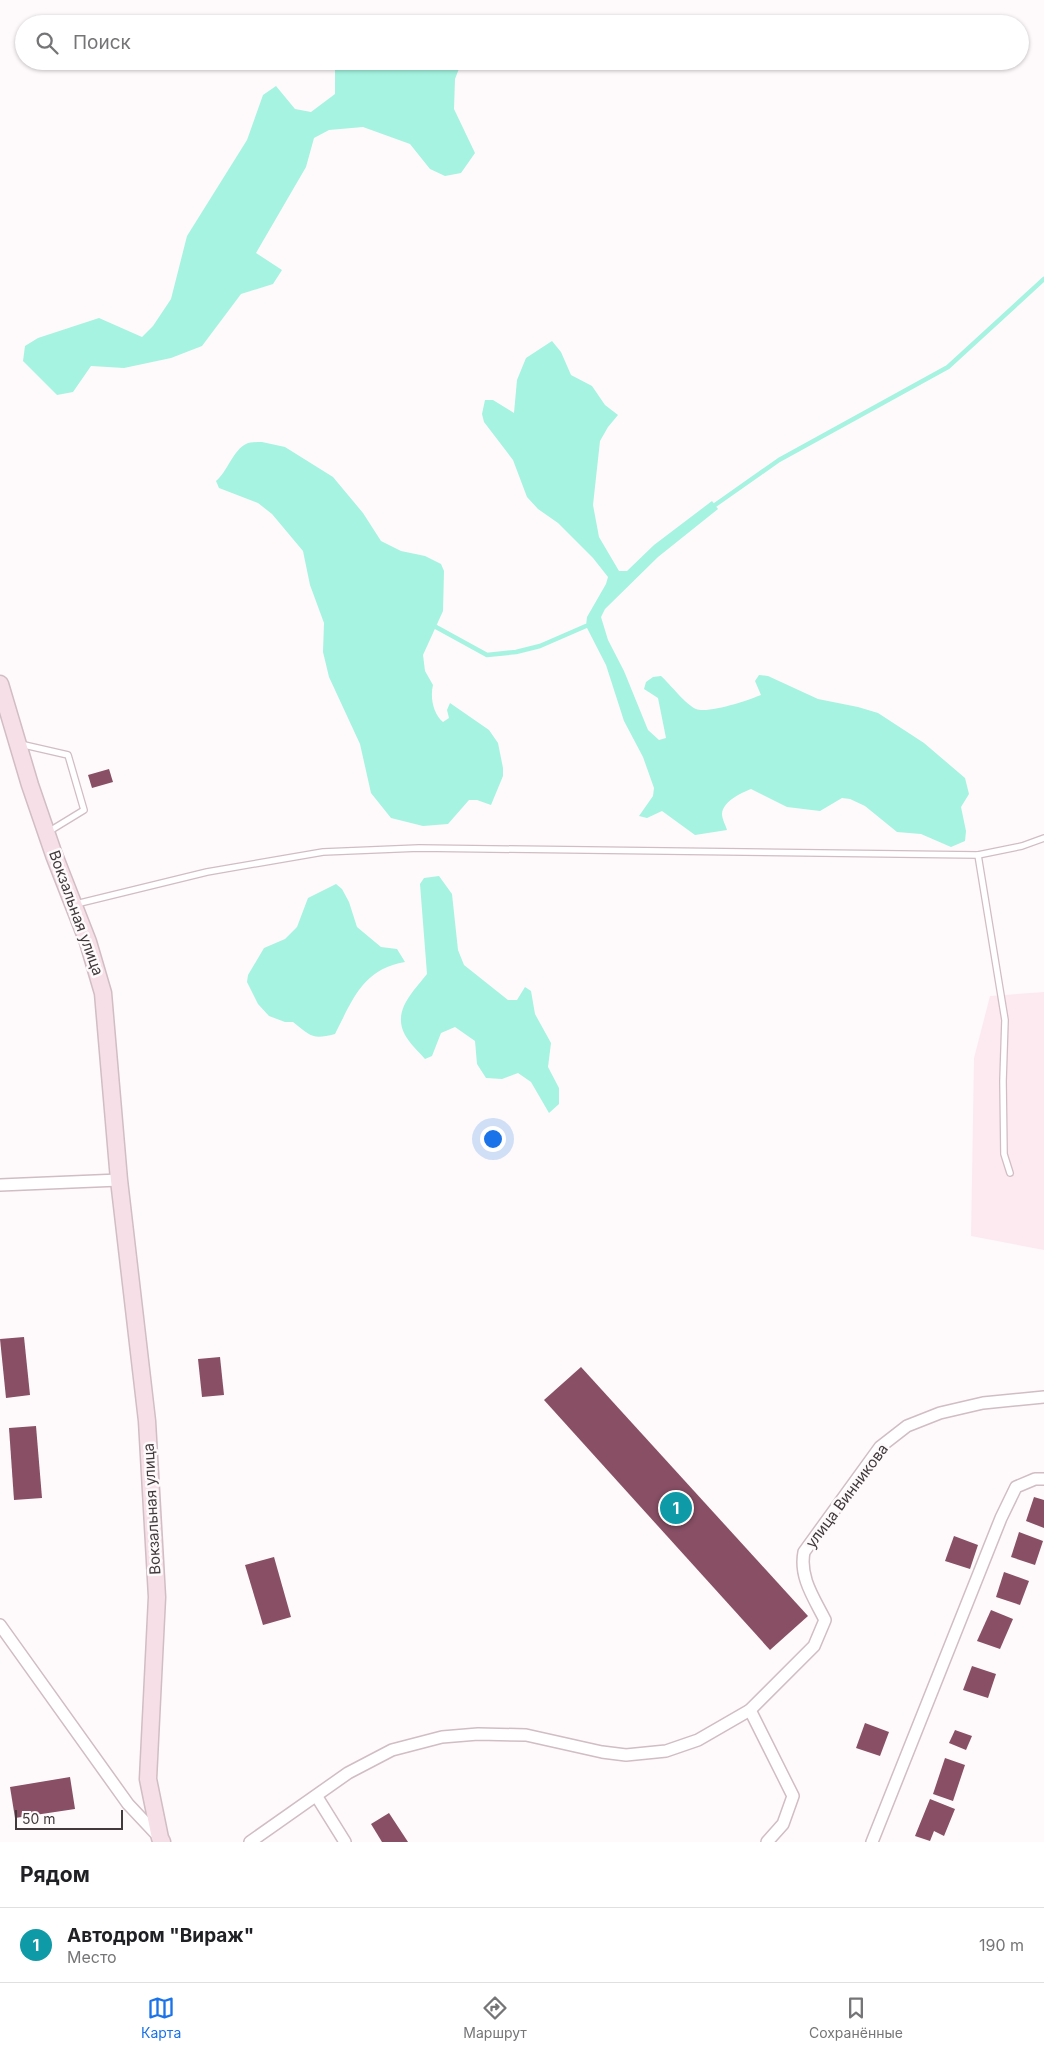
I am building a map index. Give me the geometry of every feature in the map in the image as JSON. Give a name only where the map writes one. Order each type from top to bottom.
[{"type":"street","name":"Вокзальная улица","points":[[0,684],[46,833],[88,942],[102,987],[119,1180],[147,1431],[157,1597],[148,1779],[161,1840]]},
{"type":"street","points":[[0,1185],[119,1180]]},
{"type":"street","name":"улица Винникова","points":[[250,1842],[317,1797],[348,1773],[392,1750],[442,1737],[478,1734],[526,1735],[602,1752],[626,1755],[666,1751],[698,1740],[750,1710],[814,1646],[824,1620],[808,1586],[802,1565],[804,1552],[880,1447],[907,1426],[940,1413],[983,1403],[1044,1397]]},
{"type":"street","points":[[872,1842],[1000,1518],[1016,1487],[1036,1479],[1044,1479]]},
{"type":"street","name":"Вокзальная улица","points":[[0,1625],[128,1804],[161,1840]]},
{"type":"street","points":[[750,1710],[793,1796],[783,1824],[767,1842]]},
{"type":"street","points":[[317,1797],[345,1842]]},
{"type":"lane","points":[[19,744],[68,755],[84,810],[46,833]]},
{"type":"lane","points":[[74,905],[206,872],[323,852],[429,848],[978,855],[1022,846],[1044,838]]},
{"type":"lane","points":[[978,855],[1005,1020],[1003,1081],[1004,1154],[1010,1173]]},
{"type":"shaded area","points":[[335,70],[458,70],[455,79],[454,109],[475,153],[461,173],[445,176],[430,169],[410,144],[363,127],[329,130],[314,138],[306,167],[256,253],[282,270],[273,284],[241,294],[202,346],[171,358],[124,368],[91,366],[73,392],[57,395],[23,361],[25,346],[38,338],[99,318],[142,337],[153,326],[171,299],[187,236],[247,140],[263,95],[276,86],[295,109],[311,112],[335,94]]},
{"type":"shaded area","points":[[552,341],[561,352],[571,375],[592,386],[605,405],[618,415],[600,441],[593,505],[599,537],[619,571],[627,571],[654,545],[712,501],[718,509],[658,557],[605,609],[601,617],[608,640],[624,671],[648,730],[659,740],[666,738],[658,698],[644,689],[646,682],[653,677],[661,676],[687,703],[696,709],[710,710],[729,706],[761,695],[755,681],[759,675],[768,676],[818,699],[878,713],[924,743],[965,778],[969,794],[961,807],[966,831],[965,841],[951,847],[921,834],[897,832],[865,806],[850,799],[842,798],[820,811],[787,807],[751,789],[733,798],[723,809],[722,814],[727,830],[695,835],[662,811],[647,818],[639,816],[653,796],[654,788],[643,757],[624,721],[606,665],[586,626],[587,617],[608,577],[593,558],[558,523],[538,509],[527,497],[513,460],[484,422],[482,414],[485,400],[493,400],[514,413],[517,380],[526,358]]},
{"type":"shaded area","points":[[262,442],[285,447],[333,477],[363,513],[381,541],[401,551],[425,556],[441,564],[444,571],[443,611],[423,655],[425,671],[433,685],[432,700],[435,710],[443,722],[449,718],[447,710],[450,703],[489,730],[498,743],[503,776],[491,805],[477,800],[469,800],[448,824],[423,826],[391,818],[371,793],[360,744],[329,677],[323,652],[324,623],[310,585],[303,551],[272,514],[258,503],[219,488],[216,481],[242,447],[249,443]]},
{"type":"shaded area","points":[[439,876],[452,894],[458,950],[464,965],[508,1000],[517,1000],[525,987],[531,991],[535,1014],[551,1043],[548,1067],[559,1088],[559,1104],[549,1113],[531,1082],[518,1073],[502,1079],[486,1078],[477,1064],[475,1041],[455,1027],[441,1033],[432,1056],[425,1059],[405,1035],[401,1018],[403,1010],[410,995],[427,974],[420,884],[424,878]]},
{"type":"shaded area","points":[[336,884],[342,889],[349,902],[357,927],[381,947],[397,949],[405,962],[379,971],[369,979],[354,998],[335,1034],[316,1037],[308,1034],[293,1022],[285,1022],[269,1016],[258,1004],[247,982],[248,975],[264,948],[285,939],[297,927],[308,898]]},
{"type":"shaded area","points":[[1044,992],[1044,1250],[971,1236],[974,1058],[990,996]]},
{"type":"building","points":[[109,769],[113,782],[92,788],[88,775]]},
{"type":"building","points":[[24,1337],[30,1395],[6,1398],[0,1339]]},
{"type":"building","points":[[220,1357],[224,1395],[202,1397],[198,1359]]},
{"type":"building","points":[[581,1367],[808,1616],[770,1650],[544,1400]]},
{"type":"building","points":[[36,1426],[42,1498],[14,1500],[9,1428]]},
{"type":"building","points":[[1034,1497],[1044,1500],[1044,1528],[1026,1521]]},
{"type":"building","points":[[1019,1532],[1043,1541],[1035,1565],[1011,1557]]},
{"type":"building","points":[[954,1536],[978,1545],[970,1569],[945,1561]]},
{"type":"building","points":[[274,1557],[291,1617],[263,1625],[245,1565]]},
{"type":"building","points":[[1004,1572],[1029,1581],[1020,1605],[996,1597]]},
{"type":"building","points":[[991,1610],[1013,1619],[1000,1649],[977,1641]]},
{"type":"building","points":[[972,1666],[996,1674],[988,1698],[963,1690]]},
{"type":"building","points":[[865,1723],[889,1732],[880,1756],[856,1748]]},
{"type":"building","points":[[955,1730],[972,1736],[966,1750],[949,1743]]},
{"type":"building","points":[[945,1758],[965,1765],[953,1801],[933,1794]]},
{"type":"building","points":[[70,1777],[75,1809],[15,1818],[10,1787]]},
{"type":"building","points":[[930,1799],[955,1809],[944,1836],[934,1831],[930,1841],[915,1836]]},
{"type":"building","points":[[389,1813],[408,1842],[382,1842],[371,1824]]},
{"type":"waterway","points":[[715,505],[779,460],[948,367],[1044,279]]},
{"type":"waterway","points":[[436,627],[487,655],[516,652],[540,646],[586,626]]},
{"type":"place","name":"Автодром \"Вираж\"","points":[[676,1508]]}]
